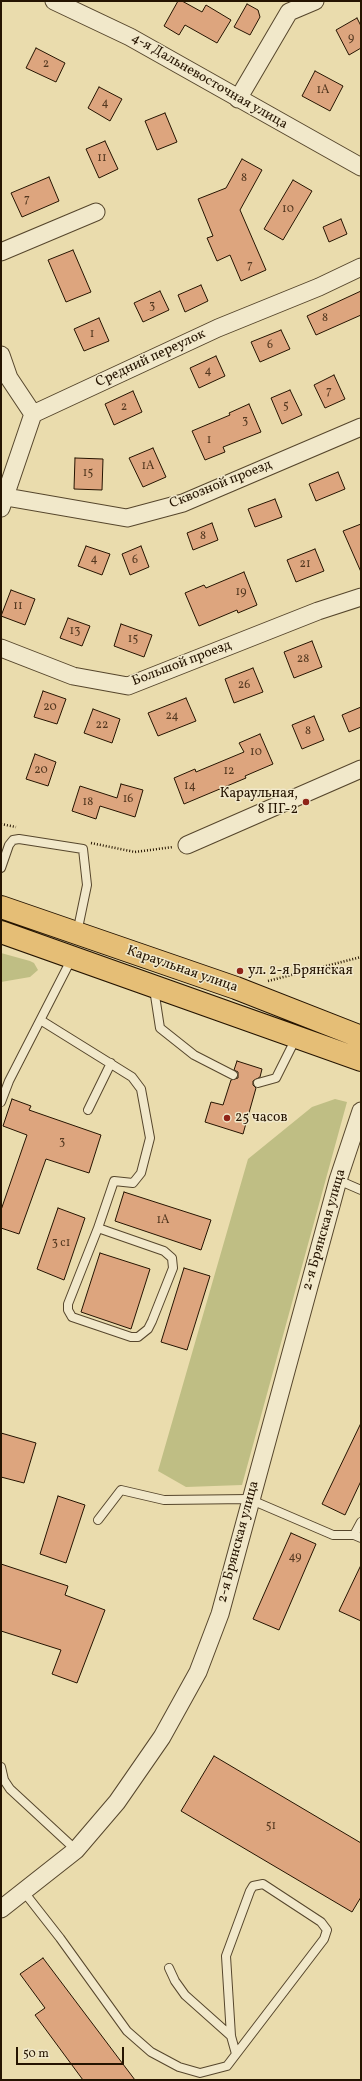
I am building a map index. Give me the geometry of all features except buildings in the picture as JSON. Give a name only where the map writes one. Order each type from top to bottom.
[{"type":"main road","name":"Караульная улица","points":[[1,907],[236,988],[361,1037]]},
{"type":"main road","name":"Караульная улица","points":[[1,932],[73,956],[361,1060]]},
{"type":"street","name":"4-я Дальневосточная улица","points":[[54,1],[130,36],[238,99],[361,167]]},
{"type":"street","points":[[238,99],[287,6],[315,1]]},
{"type":"street","points":[[1,252],[96,212]]},
{"type":"street","name":"Средний переулок","points":[[33,414],[218,328],[319,287],[361,267]]},
{"type":"street","points":[[1,355],[9,378],[33,414],[2,500]]},
{"type":"street","name":"Сквозной проезд","points":[[2,500],[128,518],[183,503],[361,427]]},
{"type":"street","name":"Большой проезд","points":[[1,648],[73,676],[128,686],[318,612],[361,597]]},
{"type":"street","points":[[187,845],[361,769]]},
{"type":"street","name":"2-я Брянская улица","points":[[1,1909],[76,1850],[117,1802],[153,1750],[198,1672],[220,1614],[338,1180],[361,1111]]},
{"type":"lane","points":[[1,868],[9,845],[13,840],[19,839],[83,849],[87,885],[77,933]]},
{"type":"lane","points":[[1,1102],[9,1081],[42,1021],[73,956]]},
{"type":"lane","points":[[154,986],[160,1028],[194,1055],[232,1075]]},
{"type":"lane","points":[[42,1021],[132,1077],[141,1089],[150,1138],[141,1173],[133,1183],[114,1181],[98,1228],[68,1304],[68,1310],[72,1317],[131,1337],[138,1337],[148,1329],[152,1321],[173,1268],[172,1258],[164,1251],[98,1228]]},
{"type":"lane","points":[[258,1083],[276,1078],[297,1036]]},
{"type":"lane","points":[[88,1110],[111,1063]]},
{"type":"lane","points":[[338,1180],[361,1190]]},
{"type":"lane","points":[[98,1520],[121,1490],[164,1500],[250,1500],[333,1535],[358,1537],[361,1522]]},
{"type":"lane","points":[[1,1767],[4,1780],[10,1789],[76,1850]]},
{"type":"lane","points":[[24,1892],[60,1938],[127,2031],[151,2052],[179,2067],[200,2074],[227,2066],[324,1939],[327,1930],[321,1922],[263,1884],[253,1886],[226,1956],[230,2036],[236,2054]]},
{"type":"lane","points":[[169,1968],[174,1981],[185,1995],[230,2036]]},
{"type":"path","points":[[1,824],[23,829]]},
{"type":"path","points":[[90,843],[135,852],[156,851],[187,845]]},
{"type":"path","points":[[262,983],[294,973],[361,957]]},
{"type":"shaded area","points":[[1,953],[30,961],[34,963],[38,970],[30,977],[1,982]]},
{"type":"shaded area","points":[[335,1099],[347,1102],[242,1485],[186,1487],[158,1471],[248,1159],[312,1107]]},
{"type":"place","name":"Караульная, 8 ПГ-2","points":[[306,802]]},
{"type":"place","name":"ул. 2-я Брянская","points":[[240,971]]},
{"type":"place","name":"25 часов","points":[[227,1118]]}]
